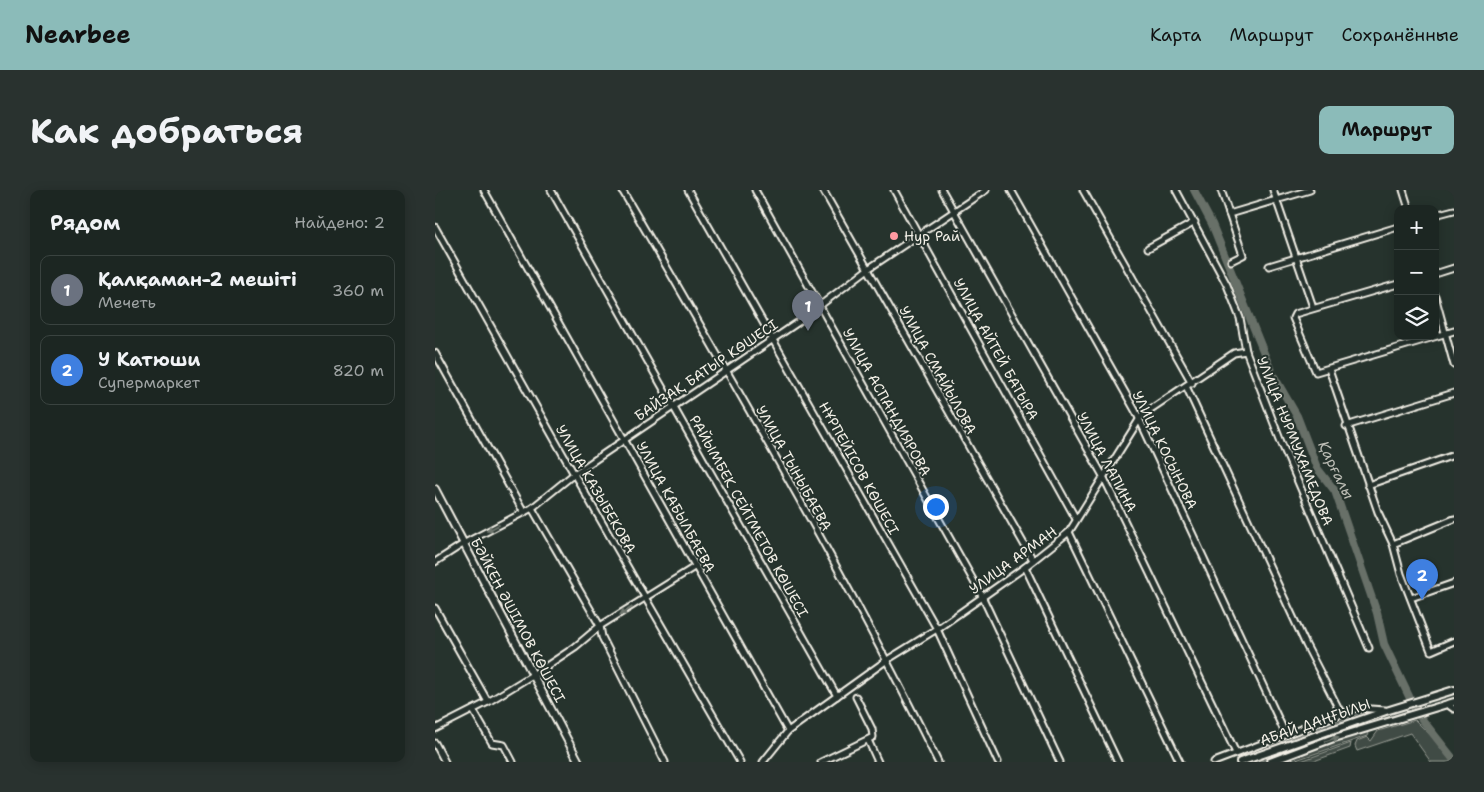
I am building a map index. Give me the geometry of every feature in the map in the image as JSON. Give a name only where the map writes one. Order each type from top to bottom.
[{"type":"main road","name":"БӘЙКЕН ӘШІМОВ КӨШЕСІ","points":[[435,489],[579,762]]},
{"type":"main road","points":[[1451,703],[1444,698],[1445,692],[1454,690]]},
{"type":"main road","name":"АБАЙ ДАҢҒЫЛЫ","points":[[1240,762],[1386,710],[1445,692]]},
{"type":"main road","name":"АБАЙ ДАҢҒЫЛЫ","points":[[1270,762],[1331,739],[1451,703]]},
{"type":"street","name":"УЛИЦА КАБЫЛБАЕВА","points":[[484,190],[788,731]]},
{"type":"street","name":"РАЙЫМБЕК СЕЙТМЕТОВ КӨШЕСІ","points":[[551,190],[837,696]]},
{"type":"street","name":"УЛИЦА ТЫНЫБАЕВА","points":[[622,190],[726,370],[887,660],[938,762]]},
{"type":"street","name":"НҰРПЕЙІСОВ КӨШЕСІ","points":[[688,190],[937,629],[998,762]]},
{"type":"street","name":"УЛИЦА АСПАНДИЯРОВА","points":[[755,190],[982,596],[1060,762]]},
{"type":"street","name":"УЛИЦА СМАЙЫЛОВА","points":[[823,190],[1033,560]]},
{"type":"street","name":"УЛИЦА АЙТЕЙ БАТЫРА","points":[[895,190],[1076,519]]},
{"type":"street","name":"УЛИЦА ЛАПИНА","points":[[942,190],[1103,476],[1236,753]]},
{"type":"street","name":"БАЙЗАҚ БАТЫР КӨШЕСІ","points":[[435,562],[463,544],[532,508],[574,474],[773,338],[868,269],[986,190]]},
{"type":"street","name":"УЛИЦА КОСЫНОВА","points":[[1011,190],[1138,420],[1231,614],[1284,731]]},
{"type":"street","points":[[1083,190],[1192,383]]},
{"type":"street","name":"УЛИЦА НУРМУХАМЕДОВА","points":[[1176,190],[1213,257],[1240,318],[1246,351],[1281,442],[1369,648]]},
{"type":"street","points":[[1221,190],[1243,255],[1231,261]]},
{"type":"street","points":[[1273,190],[1313,307]]},
{"type":"street","points":[[1229,214],[1310,190]]},
{"type":"street","points":[[1403,190],[1408,205]]},
{"type":"street","points":[[1439,215],[1454,210]]},
{"type":"street","points":[[1148,248],[1195,222]]},
{"type":"street","name":"УЛИЦА КАЗЫБЕКОВА","points":[[435,227],[574,474],[740,762]]},
{"type":"street","points":[[1269,266],[1394,228]]},
{"type":"street","points":[[1439,273],[1454,268]]},
{"type":"street","points":[[1394,285],[1313,307],[1293,316],[1316,372],[1454,331]]},
{"type":"street","points":[[1439,311],[1454,365]]},
{"type":"street","name":"УЛИЦА АРМАН","points":[[763,762],[788,731],[887,660],[937,629],[1025,567],[1069,532],[1103,476],[1125,445],[1138,420],[1149,409],[1192,383],[1234,354],[1246,351]]},
{"type":"street","points":[[436,356],[523,513]]},
{"type":"street","points":[[1329,369],[1346,426],[1368,486],[1393,544],[1431,651],[1454,641]]},
{"type":"street","points":[[1186,386],[1302,637],[1341,713]]},
{"type":"street","points":[[1346,426],[1454,393]]},
{"type":"street","points":[[1368,486],[1454,455]]},
{"type":"street","points":[[532,508],[600,626],[602,638],[665,762]]},
{"type":"street","points":[[1393,544],[1454,519]]},
{"type":"street","points":[[1069,532],[1180,762]]},
{"type":"street","points":[[435,729],[488,702],[533,674],[575,647],[600,626],[696,566]]},
{"type":"street","points":[[1025,567],[1119,762]]},
{"type":"street","points":[[1411,598],[1454,583]]},
{"type":"street","points":[[435,608],[488,702]]},
{"type":"street","points":[[821,762],[873,737],[873,733],[856,697]]},
{"type":"street","points":[[1451,703],[1454,709]]},
{"type":"street","points":[[1214,762],[1284,731],[1341,713],[1361,707],[1386,710]]},
{"type":"street","points":[[473,710],[492,743],[504,745],[513,762]]},
{"type":"street","points":[[868,740],[878,762]]},
{"type":"street","points":[[435,743],[445,762]]},
{"type":"shaded area","points":[[1407,707],[1408,711],[1330,735],[1259,762],[1247,762]]},
{"type":"shaded area","points":[[1361,709],[1362,713],[1281,742],[1273,741]]},
{"type":"shaded area","points":[[1415,720],[1454,758],[1454,762],[1431,762],[1410,733],[1357,751],[1355,746],[1357,741],[1367,737],[1371,741],[1378,731]]},
{"type":"shaded area","points":[[1366,731],[1367,736],[1290,762],[1283,762],[1290,757]]},
{"type":"shaded area","points":[[1351,743],[1350,748],[1311,762],[1298,762]]},
{"type":"waterway","name":"Қарғалы","points":[[1194,190],[1212,224],[1272,373],[1297,416],[1317,468],[1335,491],[1377,613],[1384,644],[1417,713],[1454,760]]},
{"type":"place","name":"Нур Рай","points":[[894,236]]},
{"type":"place","name":"Қалқаман-2 мешіті","points":[[808,331]]},
{"type":"place","name":"У Катюши","points":[[1422,600]]}]
